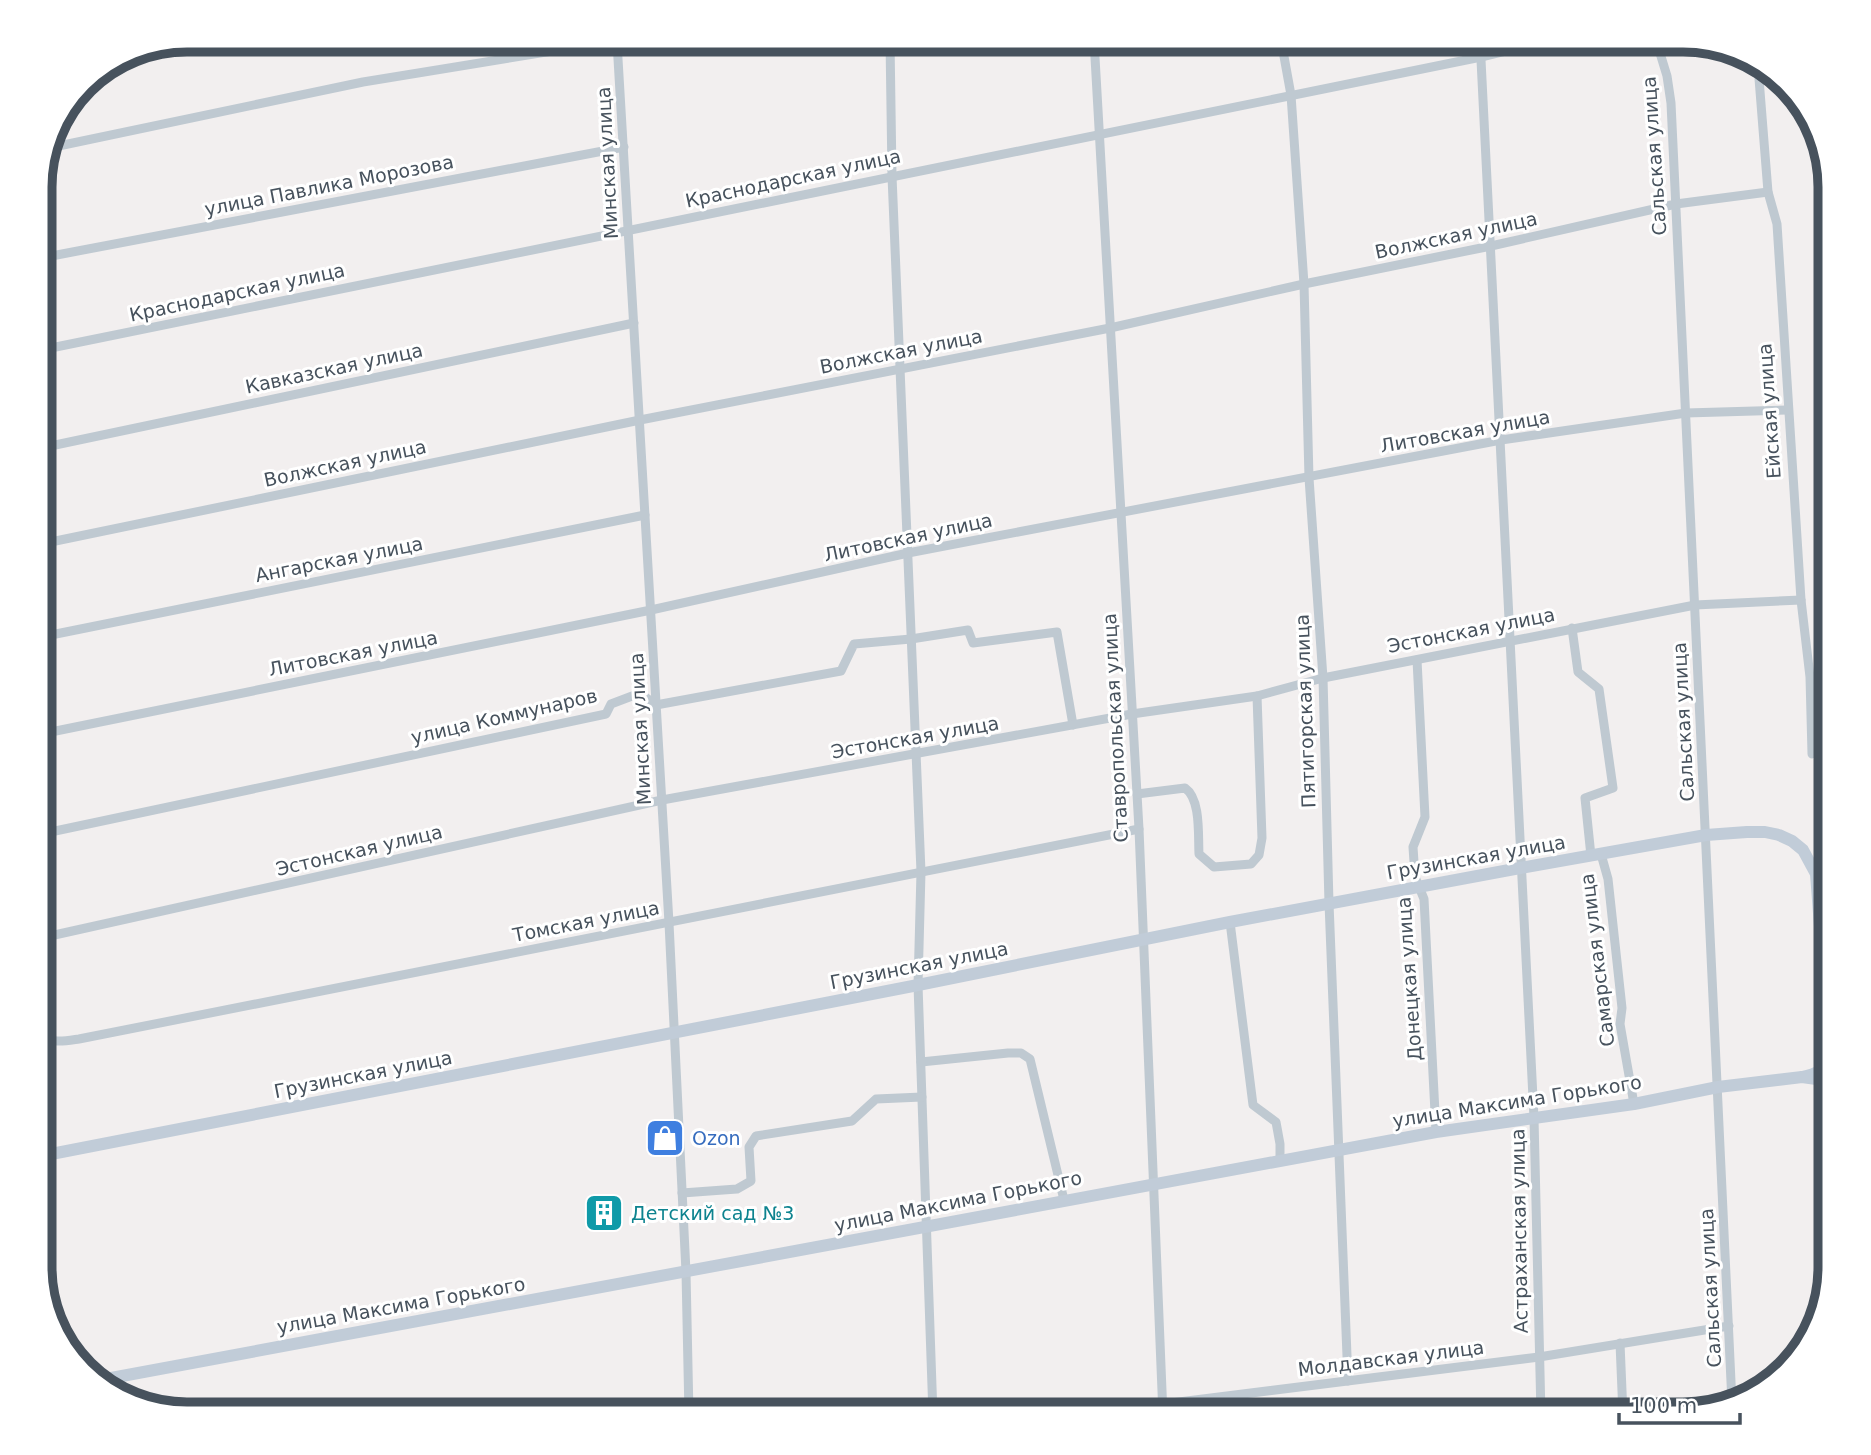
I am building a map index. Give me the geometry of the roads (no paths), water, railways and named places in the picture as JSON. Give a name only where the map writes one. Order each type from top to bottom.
[{"type":"main road","name":"Грузинская улица","points":[[53,1154],[1230,922],[1706,835],[1765,832],[1792,841],[1803,850],[1816,874],[1818,887]]},
{"type":"main road","points":[[1802,1077],[1818,1073]]},
{"type":"main road","name":"улица Максима Горького","points":[[110,1378],[1436,1132],[1634,1104],[1718,1087],[1802,1077],[1818,1079]]},
{"type":"street","points":[[60,146],[363,82],[542,52]]},
{"type":"street","name":"Минская улица","points":[[620,52],[669,923],[686,1272],[689,1402]]},
{"type":"street","points":[[890,52],[892,176],[921,872],[918,985],[933,1402]]},
{"type":"street","name":"Ставропольская улица","points":[[1095,52],[1139,828],[1163,1402]]},
{"type":"street","name":"Пятигорская улица","points":[[1283,52],[1291,95],[1304,284],[1309,478],[1323,678],[1348,1381]]},
{"type":"street","name":"Астраханская улица","points":[[1481,52],[1534,1118],[1541,1402]]},
{"type":"street","name":"Краснодарская улица","points":[[53,348],[1502,52]]},
{"type":"street","name":"Сальская улица","points":[[1660,52],[1671,103],[1732,1393]]},
{"type":"street","name":"Ейская улица","points":[[1759,76],[1768,192],[1777,224],[1787,410],[1801,600],[1810,677],[1812,754]]},
{"type":"street","name":"улица Павлика Морозова","points":[[53,256],[624,147]]},
{"type":"street","name":"Волжская улица","points":[[53,541],[640,419],[1111,328],[1676,204],[1768,192]]},
{"type":"street","name":"Кавказская улица","points":[[53,445],[634,323]]},
{"type":"street","name":"Литовская улица","points":[[53,732],[651,610],[908,554],[1501,440],[1686,413],[1787,410]]},
{"type":"street","name":"Ангарская улица","points":[[53,635],[645,515]]},
{"type":"street","name":"Эстонская улица","points":[[53,936],[662,800],[1132,714],[1257,696],[1323,678],[1695,605],[1801,600]]},
{"type":"street","name":"Самарская улица","points":[[1572,628],[1578,672],[1599,689],[1613,788],[1585,798],[1596,855],[1608,879],[1622,1008],[1619,1024],[1634,1104]]},
{"type":"street","name":"улица Коммунаров","points":[[53,831],[607,715],[611,704],[640,693],[656,705],[841,671],[853,644],[968,630],[973,643],[1057,632],[1073,725]]},
{"type":"street","name":"Донецкая улица","points":[[1417,660],[1424,817],[1413,847],[1415,877],[1424,899],[1436,1132]]},
{"type":"street","points":[[1137,794],[1185,788],[1191,792],[1196,804],[1199,854],[1214,867],[1251,864],[1259,855],[1262,838],[1257,696]]},
{"type":"street","name":"Томская улица","points":[[53,1041],[79,1039],[1139,828]]},
{"type":"street","points":[[1230,922],[1253,1105],[1276,1122],[1280,1160]]},
{"type":"street","points":[[921,1062],[1021,1052],[1030,1059],[1064,1200]]},
{"type":"street","points":[[682,1193],[737,1189],[751,1181],[749,1147],[756,1136],[852,1121],[876,1099],[922,1097]]},
{"type":"street","name":"Молдавская улица","points":[[1179,1402],[1539,1357],[1729,1326]]},
{"type":"street","points":[[1620,1343],[1622,1402]]},
{"type":"place","name":"Ozon","points":[[665,1138]]},
{"type":"place","name":"Детский сад №3","points":[[604,1213]]}]
